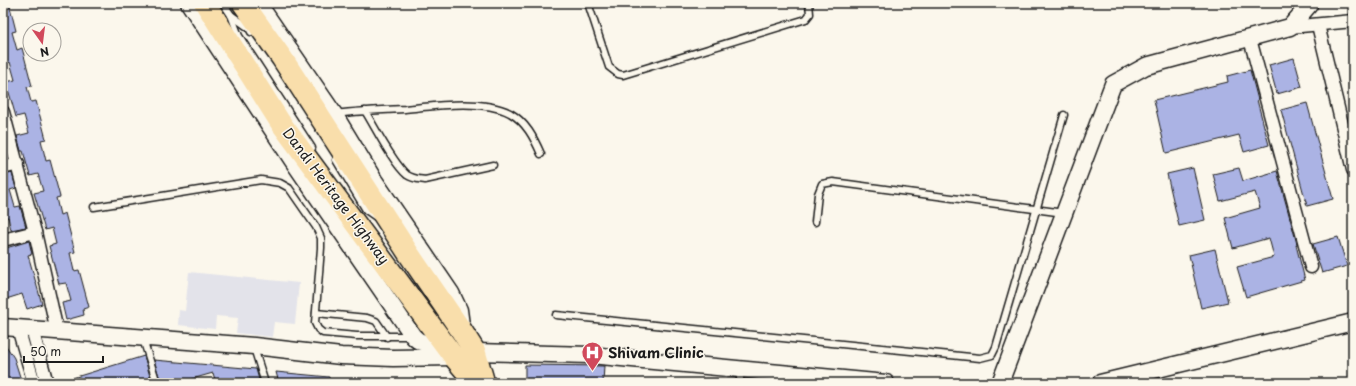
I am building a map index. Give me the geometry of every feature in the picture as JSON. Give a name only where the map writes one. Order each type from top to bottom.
[{"type":"highway","name":"Dandi Heritage Highway","points":[[205,3],[280,122],[417,301],[449,350],[476,383]]},
{"type":"highway","points":[[237,9],[282,58],[327,115],[387,221],[475,352],[484,383]]},
{"type":"street","points":[[189,3],[293,161],[413,336],[425,344],[449,350],[475,352],[590,356],[740,376],[886,383]]},
{"type":"street","points":[[258,3],[327,115],[374,180],[451,293],[459,310],[461,330]]},
{"type":"street","points":[[1290,27],[1309,5],[1309,3]]},
{"type":"street","points":[[1000,383],[1113,84],[1146,66],[1290,27],[1353,21]]},
{"type":"street","points":[[1318,24],[1353,170]]},
{"type":"street","points":[[1250,38],[1311,266]]},
{"type":"street","points":[[3,112],[35,232],[57,331]]},
{"type":"street","points":[[3,168],[18,164]]},
{"type":"street","points":[[3,240],[35,232]]},
{"type":"street","points":[[1100,383],[1353,322]]},
{"type":"street","points":[[18,328],[254,346],[341,356],[393,358],[449,350]]},
{"type":"street","points":[[18,328],[34,383]]},
{"type":"street","points":[[18,328],[46,383]]},
{"type":"lane","points":[[223,3],[237,9],[253,34]]},
{"type":"lane","points":[[588,3],[609,68],[618,74],[623,75],[806,19],[810,14],[809,3]]},
{"type":"lane","points":[[237,9],[239,36],[317,155]]},
{"type":"lane","points":[[327,115],[463,104],[493,108],[510,113],[523,123],[532,134],[541,154]]},
{"type":"lane","points":[[365,111],[395,160],[407,174],[415,179],[425,180],[493,166]]},
{"type":"lane","points":[[556,315],[980,358],[992,355],[996,347],[1064,116]]},
{"type":"lane","points":[[330,151],[366,210],[387,221]]},
{"type":"lane","points":[[94,207],[261,180],[280,183],[289,188],[316,227],[321,238],[322,248],[315,323],[318,329],[323,333],[387,337],[413,336]]},
{"type":"lane","points":[[815,222],[818,194],[822,184],[833,182],[1064,213]]},
{"type":"lane","points":[[316,313],[367,318],[376,321],[387,337]]},
{"type":"lane","points":[[143,338],[157,383]]},
{"type":"lane","points":[[254,346],[265,383]]},
{"type":"shaded area","points":[[189,272],[299,283],[295,324],[274,322],[272,337],[236,333],[238,318],[216,316],[215,329],[178,325],[179,310],[185,311]]},
{"type":"building","points":[[3,3],[9,3],[16,31],[12,32],[17,50],[22,48],[22,62],[26,62],[32,86],[27,87],[31,102],[36,101],[46,139],[41,140],[46,161],[50,160],[60,197],[56,198],[60,215],[65,213],[75,252],[70,253],[74,271],[79,270],[89,307],[83,309],[84,315],[66,320],[62,303],[71,301],[66,283],[59,284],[49,246],[56,244],[52,228],[45,230],[34,193],[43,191],[38,174],[30,176],[17,136],[29,133],[24,115],[16,117],[6,82],[15,80],[10,62],[3,64]]},
{"type":"building","points":[[1294,58],[1302,87],[1277,94],[1269,65]]},
{"type":"building","points":[[1250,70],[1269,145],[1244,152],[1239,135],[1166,153],[1154,100],[1228,82],[1227,76]]},
{"type":"building","points":[[1307,103],[1333,199],[1307,206],[1281,110]]},
{"type":"building","points":[[1193,168],[1205,220],[1179,226],[1167,174]]},
{"type":"building","points":[[1239,168],[1243,181],[1277,171],[1297,244],[1305,280],[1246,297],[1237,267],[1274,257],[1269,238],[1233,248],[1225,218],[1260,208],[1255,192],[1220,201],[1213,174]]},
{"type":"building","points":[[12,173],[16,188],[10,190],[15,207],[20,206],[26,227],[11,230],[8,217],[3,218],[3,175]]},
{"type":"building","points":[[1338,237],[1347,266],[1322,273],[1313,244]]},
{"type":"building","points":[[29,241],[32,254],[28,255],[42,304],[27,309],[22,294],[3,300],[3,249]]},
{"type":"building","points":[[1215,249],[1228,302],[1201,308],[1189,255]]},
{"type":"building","points":[[3,341],[14,358],[22,383],[3,383]]},
{"type":"building","points":[[144,356],[152,383],[63,383],[63,381]]},
{"type":"building","points":[[154,360],[256,369],[260,383],[216,383],[213,373],[178,383],[161,383]]},
{"type":"building","points":[[525,365],[604,366],[603,383],[525,383]]},
{"type":"building","points":[[276,372],[329,377],[329,383],[279,383]]},
{"type":"place","name":"Shivam Clinic","points":[[593,372]]}]
